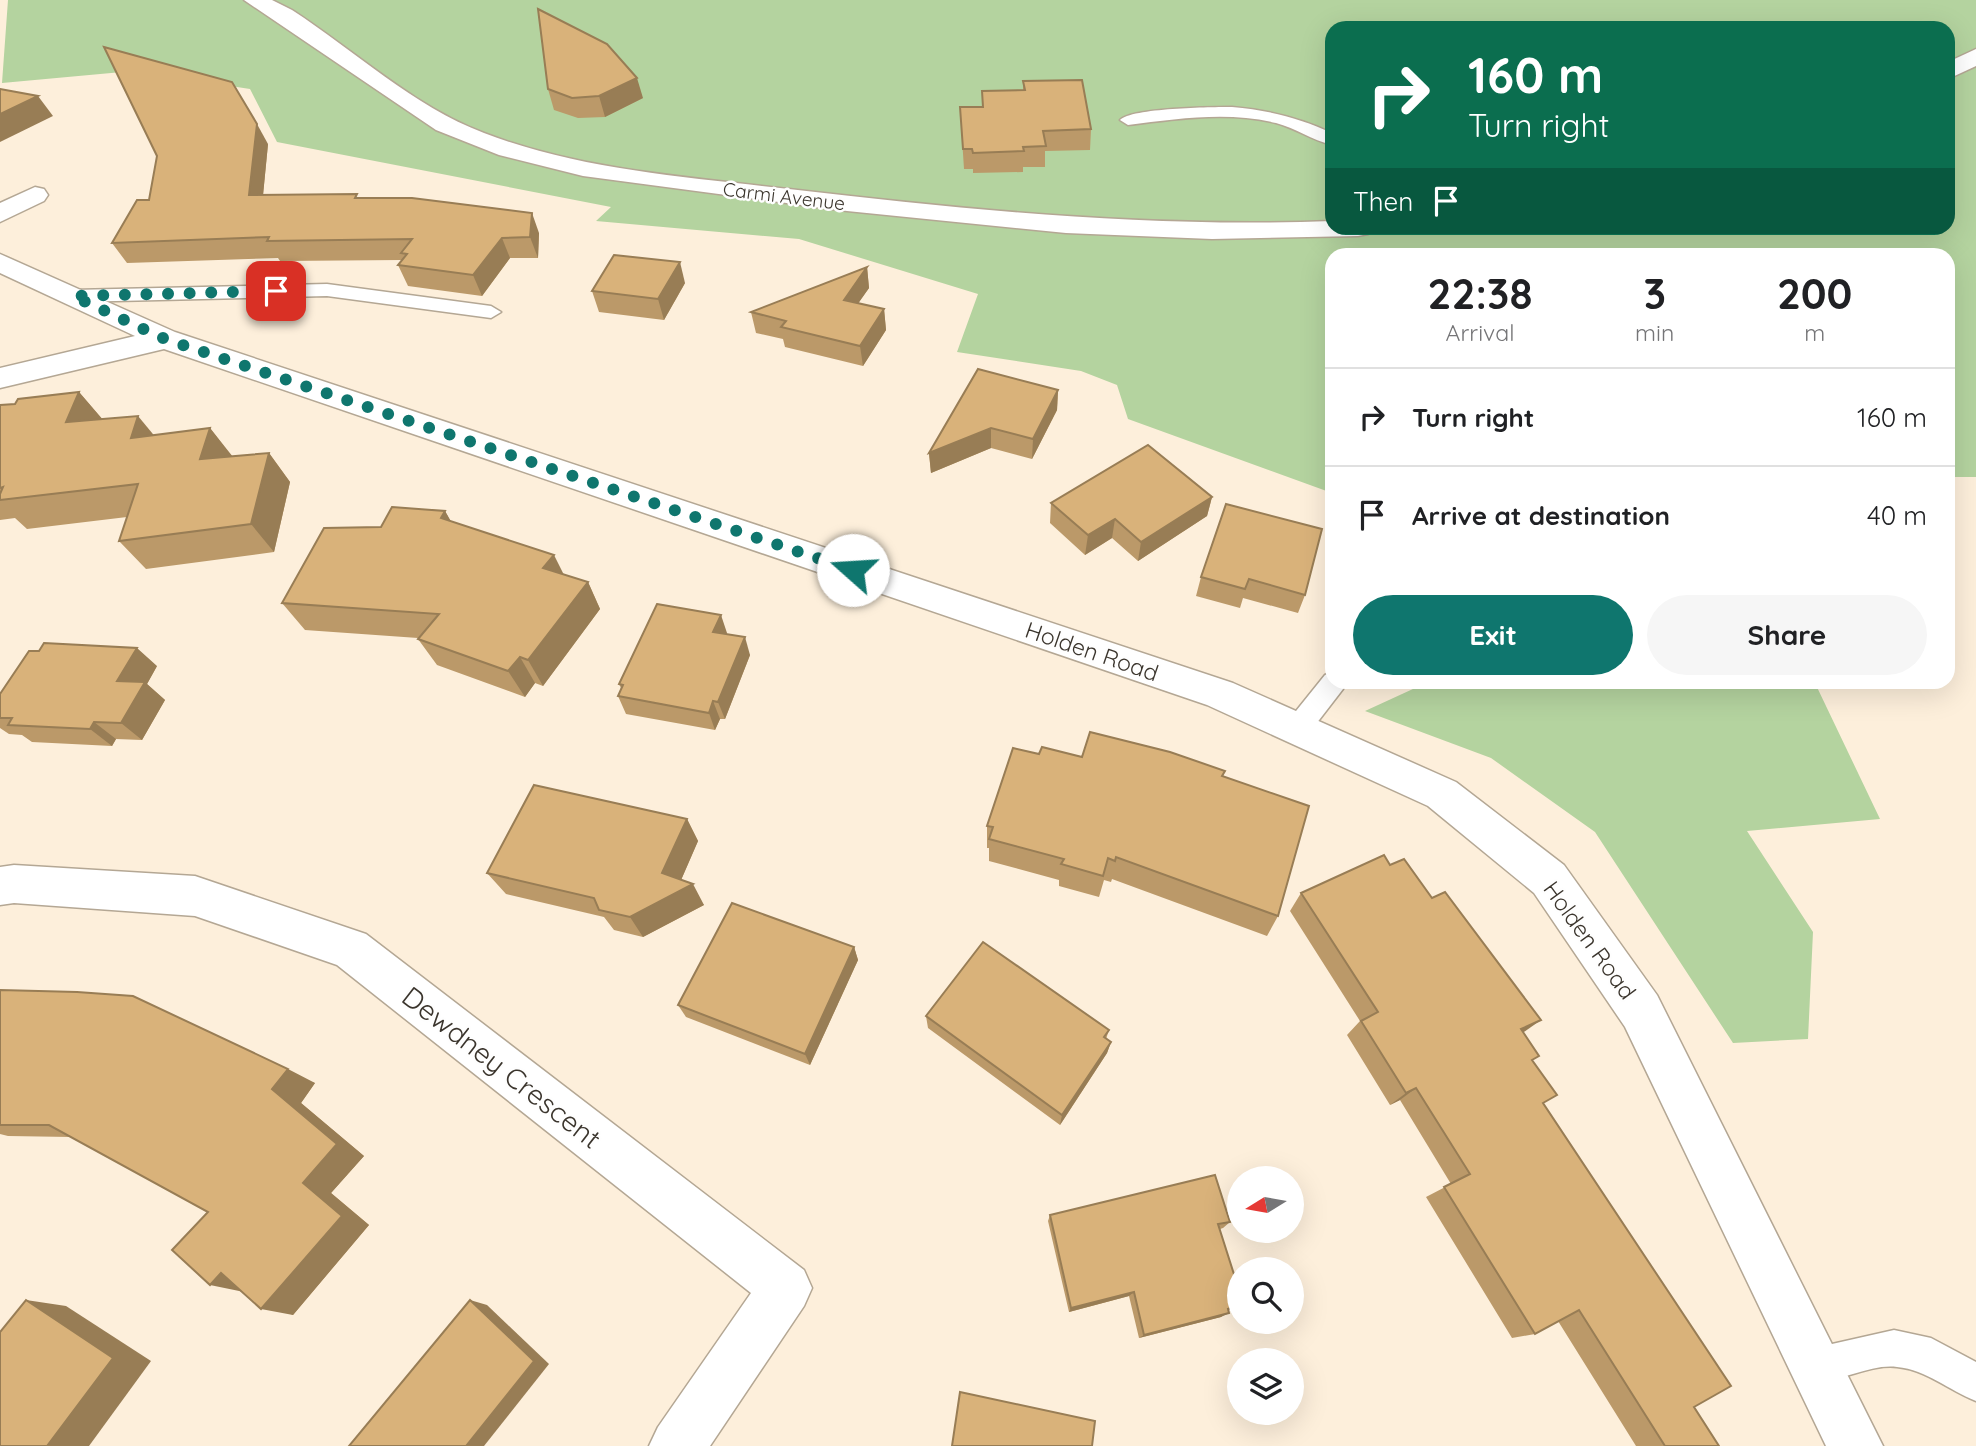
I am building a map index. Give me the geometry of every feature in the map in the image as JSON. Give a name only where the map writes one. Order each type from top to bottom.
[{"type":"street","name":"Carmi Avenue","points":[[254,0],[295,22],[410,106],[439,122],[474,138],[521,153],[576,165],[740,191],[1008,220],[1224,230],[1325,228]]},
{"type":"street","points":[[1955,68],[1976,56]]},
{"type":"street","points":[[0,214],[35,195]]},
{"type":"street","name":"Holden Road","points":[[0,262],[165,339],[1207,690],[1442,794],[1549,879],[1641,1011],[1854,1446]]},
{"type":"street","points":[[0,378],[165,339]]},
{"type":"street","name":"Dewdney Crescent","points":[[0,886],[14,884],[195,896],[351,949],[786,1288],[677,1446]]},
{"type":"lane","points":[[1128,120],[1192,111],[1254,113],[1289,119],[1325,137]]},
{"type":"lane","points":[[73,296],[327,290],[491,312]]},
{"type":"lane","points":[[1297,729],[1328,689]]},
{"type":"lane","points":[[1814,1363],[1894,1348],[1931,1356],[1976,1383]]},
{"type":"green space","points":[[8,0],[1976,0],[1976,477],[1955,477],[1955,248],[1325,248],[1325,490],[1128,419],[1117,385],[1081,371],[957,352],[978,294],[799,239],[596,221],[611,207],[277,142],[250,89],[133,71],[2,83]]},
{"type":"green space","points":[[1413,689],[1818,689],[1880,819],[1747,831],[1813,932],[1808,1039],[1733,1043],[1595,832],[1491,758],[1365,711]]},
{"type":"building","points":[[538,9],[607,44],[637,78],[599,96],[572,98],[548,89]]},
{"type":"building","points":[[104,47],[232,82],[257,124],[249,195],[357,194],[355,198],[412,198],[532,213],[530,237],[502,238],[473,275],[398,265],[407,254],[401,253],[412,239],[267,241],[269,237],[112,243],[137,200],[149,200],[157,156]]},
{"type":"building","points":[[1082,80],[1091,129],[1043,131],[1046,146],[1023,147],[1024,151],[973,153],[972,149],[963,149],[960,107],[983,107],[982,91],[1025,90],[1023,81]]},
{"type":"building","points":[[0,89],[38,96],[0,114]]},
{"type":"building","points":[[614,255],[680,262],[658,299],[592,291]]},
{"type":"building","points":[[867,267],[844,300],[884,309],[860,346],[781,327],[786,321],[751,312]]},
{"type":"building","points":[[978,369],[1058,390],[1033,439],[991,428],[929,453]]},
{"type":"building","points":[[79,392],[66,422],[138,416],[131,438],[210,428],[200,459],[269,453],[251,524],[119,541],[138,484],[0,500],[3,487],[0,488],[0,405],[15,404],[18,399]]},
{"type":"building","points":[[1148,445],[1212,497],[1141,542],[1115,519],[1088,535],[1051,503]]},
{"type":"building","points":[[1226,504],[1322,529],[1305,595],[1249,579],[1245,589],[1201,577]]},
{"type":"building","points":[[392,507],[445,511],[441,518],[554,555],[543,568],[588,582],[528,660],[520,657],[508,671],[418,639],[439,614],[282,603],[324,528],[381,527]]},
{"type":"building","points":[[657,604],[721,615],[713,632],[745,637],[718,702],[713,701],[709,713],[618,696],[623,685],[619,684]]},
{"type":"building","points":[[44,643],[137,648],[117,681],[145,682],[121,723],[94,722],[90,729],[8,725],[12,718],[0,718],[0,694],[29,651],[39,651]]},
{"type":"building","points":[[1090,732],[1170,752],[1225,771],[1222,776],[1309,806],[1278,916],[1116,857],[1115,861],[1108,858],[1103,876],[1061,864],[1064,859],[989,839],[993,827],[987,826],[1013,748],[1039,754],[1042,747],[1082,757]]},
{"type":"building","points":[[534,785],[687,819],[662,873],[693,884],[630,917],[599,910],[594,898],[487,873]]},
{"type":"building","points":[[1384,855],[1390,865],[1404,859],[1432,898],[1445,892],[1541,1020],[1521,1029],[1539,1056],[1532,1060],[1557,1095],[1543,1103],[1731,1386],[1694,1407],[1719,1446],[1665,1446],[1579,1310],[1535,1334],[1444,1187],[1470,1174],[1416,1088],[1406,1093],[1361,1021],[1378,1012],[1301,893]]},
{"type":"building","points":[[732,903],[854,947],[805,1054],[678,1005]]},
{"type":"building","points":[[983,942],[1109,1030],[1104,1037],[1111,1042],[1062,1115],[926,1016]]},
{"type":"building","points":[[0,990],[133,996],[288,1069],[272,1089],[337,1144],[303,1183],[342,1216],[261,1309],[221,1273],[210,1285],[172,1250],[208,1212],[49,1125],[0,1125]]},
{"type":"building","points":[[1215,1175],[1227,1213],[1227,1222],[1218,1224],[1228,1257],[1227,1314],[1144,1335],[1134,1292],[1071,1308],[1050,1215]]},
{"type":"building","points":[[26,1300],[113,1358],[47,1446],[0,1446],[0,1332]]},
{"type":"building","points":[[470,1300],[534,1361],[466,1446],[349,1446]]},
{"type":"building","points":[[960,1392],[1095,1421],[1092,1446],[952,1446]]},
{"type":"route","points":[[276,291],[73,296],[165,339],[853,570]]}]
